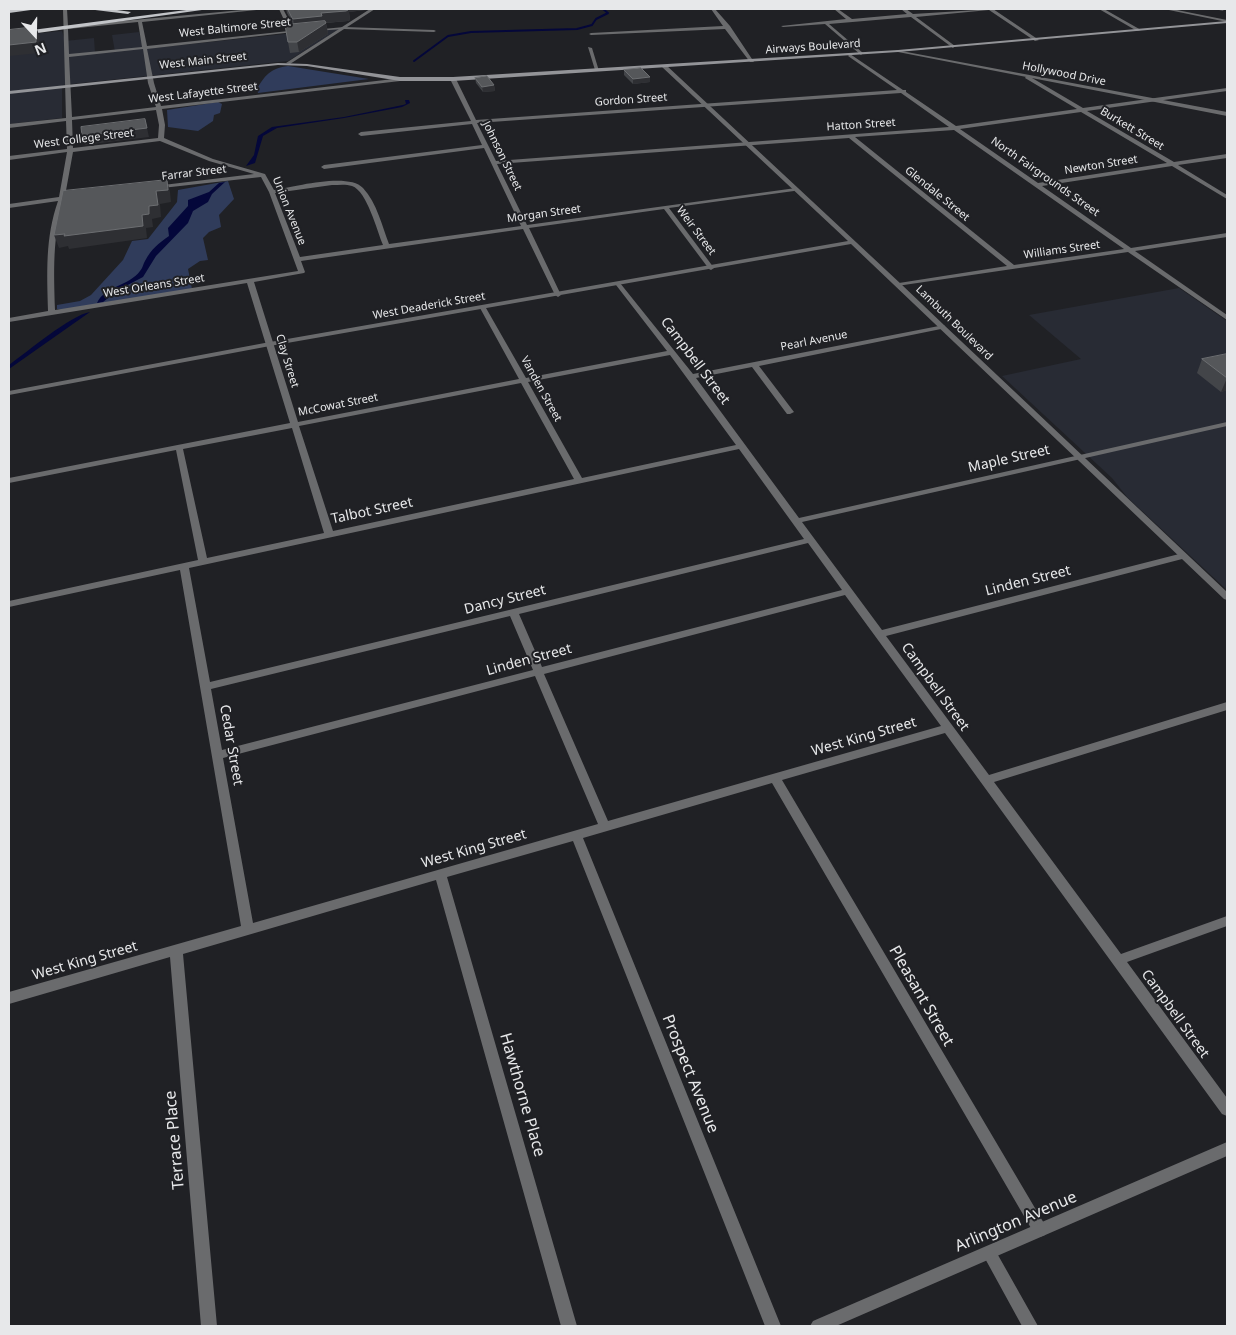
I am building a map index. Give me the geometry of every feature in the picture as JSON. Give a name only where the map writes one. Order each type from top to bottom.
[{"type":"highway","points":[[9,11],[35,9]]},
{"type":"highway","points":[[90,9],[144,12],[191,9]]},
{"type":"highway","points":[[9,35],[117,19],[206,9]]},
{"type":"main road","name":"Airways Boulevard","points":[[400,80],[453,79],[861,54],[1227,22]]},
{"type":"main road","name":"West Main Street","points":[[9,93],[288,63],[400,80]]},
{"type":"street","points":[[52,313],[50,255],[56,212],[62,199],[70,150],[65,9]]},
{"type":"street","points":[[65,28],[264,9]]},
{"type":"street","points":[[281,9],[292,32]]},
{"type":"street","points":[[288,63],[373,9]]},
{"type":"street","points":[[713,9],[752,61]]},
{"type":"street","points":[[836,9],[850,20]]},
{"type":"street","points":[[903,9],[953,47]]},
{"type":"street","points":[[783,26],[990,9],[1037,40]]},
{"type":"street","points":[[1101,9],[1139,30]]},
{"type":"street","points":[[1166,9],[1227,22]]},
{"type":"street","points":[[140,22],[150,77],[159,108],[163,132],[161,139]]},
{"type":"street","points":[[825,22],[861,54]]},
{"type":"street","points":[[591,34],[728,27]]},
{"type":"street","name":"West Baltimore Street","points":[[68,56],[344,28],[434,31]]},
{"type":"street","points":[[590,48],[597,70]]},
{"type":"street","name":"Hollywood Drive","points":[[898,51],[1227,114]]},
{"type":"street","name":"North Fairgrounds Street","points":[[850,54],[1227,318]]},
{"type":"street","name":"Lambuth Boulevard","points":[[664,66],[794,189],[899,284],[941,327],[1227,597]]},
{"type":"street","name":"Burkett Street","points":[[1027,77],[1227,197]]},
{"type":"street","name":"Johnson Street","points":[[453,79],[558,295]]},
{"type":"street","name":"West Lafayette Street","points":[[9,126],[400,80]]},
{"type":"street","name":"Hatton Street","points":[[494,163],[956,128],[1227,89]]},
{"type":"street","name":"Gordon Street","points":[[361,134],[474,122],[904,91]]},
{"type":"street","name":"Glendale Street","points":[[850,136],[1012,268]]},
{"type":"street","name":"West College Street","points":[[9,158],[161,139]]},
{"type":"street","name":"Union Avenue","points":[[161,139],[210,160],[263,175],[272,192],[302,272]]},
{"type":"street","points":[[324,167],[485,146]]},
{"type":"street","name":"Newton Street","points":[[1038,185],[1227,156]]},
{"type":"street","name":"Farrar Street","points":[[149,188],[263,175]]},
{"type":"street","points":[[272,192],[336,183],[356,184],[365,196],[386,245]]},
{"type":"street","name":"Morgan Street","points":[[298,259],[386,245],[794,189]]},
{"type":"street","points":[[9,206],[70,198]]},
{"type":"street","name":"Weir Street","points":[[665,207],[711,268]]},
{"type":"street","name":"Williams Street","points":[[899,284],[1227,235]]},
{"type":"street","name":"West Deaderick Street","points":[[9,393],[270,344],[853,242]]},
{"type":"street","name":"West Orleans Street","points":[[9,320],[302,272]]},
{"type":"street","name":"Clay Street","points":[[250,281],[329,534]]},
{"type":"street","name":"Campbell Street","points":[[618,284],[691,377],[1227,1109]]},
{"type":"street","name":"Vanden Street","points":[[483,308],[580,480]]},
{"type":"street","name":"Pearl Avenue","points":[[691,377],[941,327]]},
{"type":"street","name":"McCowat Street","points":[[9,480],[672,352]]},
{"type":"street","points":[[754,364],[790,412]]},
{"type":"street","name":"Maple Street","points":[[796,521],[1227,424]]},
{"type":"street","name":"Talbot Street","points":[[9,604],[741,446]]},
{"type":"street","points":[[179,448],[203,561]]},
{"type":"street","name":"Dancy Street","points":[[206,687],[810,540]]},
{"type":"street","name":"Linden Street","points":[[879,634],[1184,556]]},
{"type":"street","name":"Cedar Street","points":[[184,565],[248,929]]},
{"type":"street","name":"Linden Street","points":[[218,754],[848,591]]},
{"type":"street","points":[[514,612],[605,827]]},
{"type":"street","points":[[986,780],[1227,706]]},
{"type":"street","name":"West King Street","points":[[9,998],[948,728]]},
{"type":"street","name":"Pleasant Street","points":[[775,778],[1040,1230]]},
{"type":"street","name":"Prospect Avenue","points":[[576,835],[773,1326]]},
{"type":"street","name":"Hawthorne Place","points":[[440,874],[569,1326]]},
{"type":"street","points":[[1118,960],[1227,921]]},
{"type":"street","name":"Terrace Place","points":[[176,950],[209,1326]]},
{"type":"street","name":"Arlington Avenue","points":[[818,1326],[1227,1149]]},
{"type":"street","points":[[989,1253],[1030,1326]]},
{"type":"shaded area","points":[[341,28],[288,61],[62,85],[62,118],[9,124],[9,36],[62,31],[65,41],[94,38],[95,53],[115,52],[112,35],[139,32],[144,49]]},
{"type":"shaded area","points":[[288,66],[369,79],[258,93],[257,89],[269,73],[277,68]]},
{"type":"shaded area","points":[[405,100],[409,100],[410,103],[402,107],[344,118],[277,128],[263,136],[255,163],[246,166],[254,155],[258,136],[272,127],[344,117],[403,105],[406,104]]},
{"type":"shaded area","points":[[218,102],[222,104],[220,113],[214,115],[213,121],[198,131],[168,127],[167,110]]},
{"type":"shaded area","points":[[228,181],[234,199],[219,215],[221,227],[209,232],[203,238],[208,260],[200,261],[188,269],[192,289],[63,310],[57,309],[57,305],[80,301],[91,295],[123,260],[132,241],[148,239],[177,202],[178,190]]},
{"type":"shaded area","points":[[225,182],[212,194],[208,202],[193,211],[188,223],[156,256],[143,277],[120,289],[103,302],[97,303],[111,289],[130,280],[142,269],[144,262],[153,249],[169,236],[168,228],[188,206],[188,200],[209,192],[219,183]]},
{"type":"shaded area","points":[[1179,288],[1227,321],[1227,590],[1127,497],[1112,478],[1002,376],[1081,359],[1029,315]]},
{"type":"shaded area","points":[[90,312],[9,369],[9,365],[49,335],[72,320]]},
{"type":"building","points":[[288,9],[348,10],[321,13],[322,16],[293,19]]},
{"type":"building","points":[[325,21],[326,23],[297,42],[288,42],[285,25]]},
{"type":"building","points":[[36,27],[36,42],[9,45],[9,30]]},
{"type":"building","points":[[641,68],[650,77],[633,79],[624,70]]},
{"type":"building","points":[[487,76],[494,85],[482,87],[475,78]]},
{"type":"building","points":[[145,119],[147,128],[82,136],[81,127]]},
{"type":"building","points":[[167,180],[168,190],[156,191],[158,205],[149,206],[149,214],[142,215],[143,226],[64,236],[65,234],[54,235],[63,191]]},
{"type":"building","points":[[1227,354],[1227,378],[1202,359]]},
{"type":"waterway","points":[[414,61],[448,36],[471,32],[577,29],[592,25],[596,19],[608,13],[603,9]]},
{"type":"railway","points":[[1219,9],[1227,10]]}]
